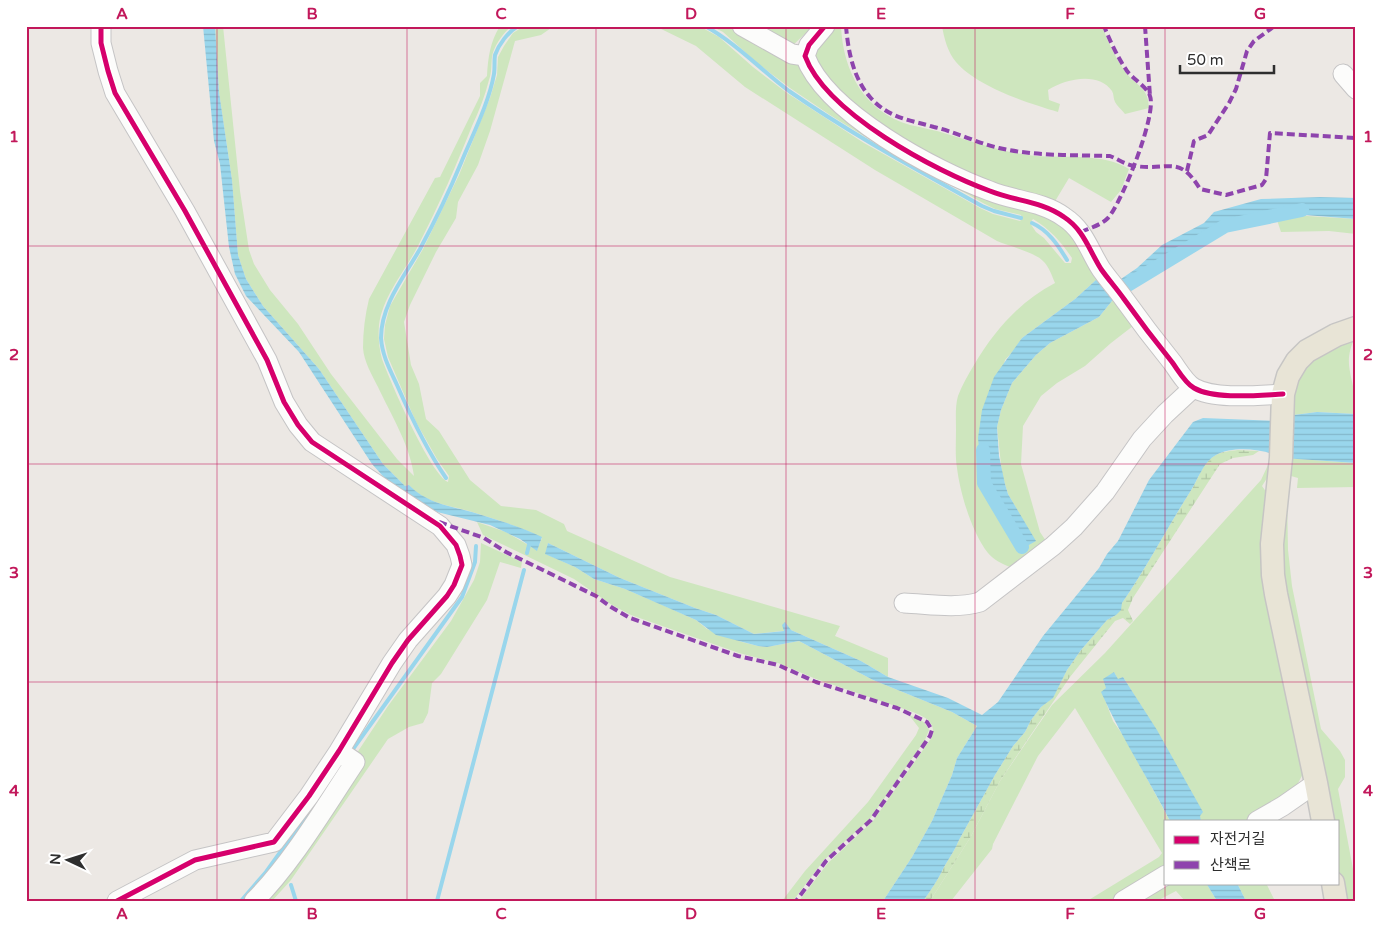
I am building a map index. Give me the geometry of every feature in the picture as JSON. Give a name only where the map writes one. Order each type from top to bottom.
[{"type":"main road","points":[[1323,820],[1273,575],[1272,544],[1281,458],[1283,403],[1288,376],[1297,361],[1307,351],[1336,335],[1356,328]]},
{"type":"main road","points":[[1333,884],[1336,901]]},
{"type":"street","points":[[101,26],[101,43],[115,93],[185,211],[267,360],[284,402],[298,425],[312,442],[432,519],[450,535],[456,545],[462,565],[454,585],[392,663],[339,751],[309,796],[274,842],[195,860],[117,901]]},
{"type":"street","points":[[742,26],[792,54],[805,56]]},
{"type":"street","points":[[825,26],[808,45],[805,56],[820,83],[842,105],[875,130],[926,162],[960,180],[993,193],[1044,206],[1065,217],[1081,232],[1101,268],[1146,330],[1193,388],[1228,396],[1283,403]]},
{"type":"street","points":[[1343,74],[1356,89]]},
{"type":"street","points":[[904,603],[967,606],[980,602],[1053,546],[1074,527],[1105,492],[1142,439],[1164,414],[1193,388]]},
{"type":"street","points":[[254,901],[266,890],[293,853],[355,762],[339,751]]},
{"type":"street","points":[[1259,820],[1316,783]]},
{"type":"street","points":[[1123,901],[1164,876]]},
{"type":"green space","points":[[215,26],[223,26],[240,191],[249,250],[254,264],[270,290],[298,324],[331,374],[397,459],[414,476],[409,453],[365,358],[363,336],[365,317],[369,299],[435,178],[440,177],[480,96],[480,83],[487,76],[490,50],[500,26],[512,26],[502,35],[494,49],[490,77],[477,115],[447,185],[414,254],[385,303],[379,325],[379,347],[393,386],[421,445],[440,475],[448,482],[449,476],[416,422],[388,357],[384,339],[385,325],[390,306],[423,249],[459,175],[490,98],[497,75],[498,57],[504,46],[513,33],[524,26],[554,26],[541,35],[515,41],[490,131],[478,165],[458,202],[456,218],[436,252],[410,305],[404,322],[411,365],[419,384],[426,419],[439,431],[470,480],[501,506],[536,510],[564,524],[567,531],[670,577],[840,626],[835,636],[888,658],[888,677],[861,661],[791,630],[754,634],[716,615],[620,578],[548,543],[546,554],[575,567],[594,579],[625,589],[696,620],[707,629],[742,642],[767,647],[799,641],[873,680],[952,712],[977,726],[957,758],[952,775],[932,821],[912,857],[883,901],[799,901],[828,863],[873,821],[932,737],[931,723],[915,713],[816,679],[778,663],[739,653],[631,615],[612,605],[574,579],[483,535],[477,522],[506,532],[537,550],[542,538],[506,523],[429,500],[409,485],[405,486],[383,464],[319,369],[263,306],[246,279],[238,255],[232,180],[219,92]]},
{"type":"green space","points":[[655,26],[699,26],[719,37],[753,67],[787,93],[864,143],[980,208],[993,214],[1020,221],[1022,219],[1021,215],[995,209],[983,203],[867,138],[790,88],[757,63],[723,32],[711,26],[734,26],[799,64],[854,119],[1063,219],[1104,286],[1095,281],[1075,299],[1022,338],[1005,360],[981,464],[989,489],[1027,545],[1019,513],[1008,494],[1002,474],[997,427],[1001,410],[1012,383],[1036,355],[1050,343],[1099,317],[1116,296],[1133,326],[1085,366],[1057,383],[1041,396],[1023,426],[1021,464],[1040,532],[1048,544],[1010,567],[998,562],[990,555],[982,545],[972,524],[964,501],[956,463],[956,404],[963,384],[990,340],[1009,318],[1030,299],[1055,283],[1046,264],[1035,256],[997,241],[875,170],[745,87],[696,46]],"holes":[[[1033,219],[1064,247],[1072,258],[1071,263],[1065,263],[1030,223]]]},
{"type":"green space","points":[[755,26],[813,26],[789,49]]},
{"type":"green space","points":[[831,26],[841,26],[846,59],[859,88],[881,111],[894,119],[1013,153],[1108,160],[1129,169],[1121,190],[1111,202],[1069,178],[1054,203],[975,180],[875,125],[816,72],[813,43]]},
{"type":"green space","points":[[942,26],[1102,26],[1122,68],[1142,88],[1147,96],[1149,108],[1125,114],[1114,101],[1112,91],[1106,85],[1090,79],[1072,80],[1048,90],[1049,100],[1060,104],[1058,112],[1017,99],[976,79],[965,71],[951,54]]},
{"type":"green space","points":[[1275,214],[1356,219],[1356,234],[1329,231],[1281,232]]},
{"type":"green space","points":[[1356,335],[1349,360],[1353,386],[1356,387],[1356,414],[1317,412],[1286,416],[1302,361]]},
{"type":"green space","points":[[1238,450],[1259,451],[1253,455],[1233,458],[1220,464],[1133,598],[1128,610],[1133,621],[1130,624],[1123,618],[1115,621],[1070,677],[1000,781],[970,838],[930,901],[923,901],[937,881],[1013,746],[1025,732],[1041,707],[1053,697],[1067,670],[1081,650],[1107,620],[1116,615],[1204,466],[1216,455]]},
{"type":"green space","points":[[1273,454],[1274,467],[1262,486],[1267,493],[1305,770],[1297,785],[1283,800],[1249,820],[1201,820],[1185,783],[1166,747],[1123,677],[1118,680],[1114,672],[1107,688],[1102,692],[1113,721],[1125,738],[1169,820],[1164,820],[1164,871],[1114,901],[1087,901],[1159,857],[1162,853],[1075,708],[1038,756],[992,849],[951,901],[930,901],[970,838],[1000,781],[1052,705],[1105,653],[1261,480]]},
{"type":"green space","points":[[1283,458],[1356,463],[1356,487],[1297,488],[1298,478],[1291,476],[1291,466]]},
{"type":"green space","points":[[1287,495],[1288,550],[1292,586],[1321,729],[1340,751],[1345,760],[1345,777],[1338,789],[1356,885],[1356,901],[1343,901],[1340,884],[1340,820],[1330,820],[1284,581],[1282,546]]},
{"type":"green space","points":[[481,543],[522,562],[521,568],[500,562],[487,600],[441,674],[432,683],[428,713],[423,723],[409,727],[388,739],[291,880],[272,901],[259,901],[388,706],[451,621],[474,580],[480,562]]},
{"type":"green space","points":[[909,715],[921,720],[928,727],[929,730],[925,740],[870,819],[824,860],[793,901],[782,901],[805,871],[868,802],[916,735],[919,728]]},
{"type":"green space","points":[[1164,884],[1207,884],[1217,901],[1185,901],[1176,891],[1157,901],[1131,901]]},
{"type":"green space","points":[[1238,884],[1266,884],[1275,901],[1246,901]]},
{"type":"water","points":[[203,26],[215,26],[219,92],[232,180],[238,255],[246,279],[263,306],[319,369],[383,464],[405,486],[409,485],[423,496],[439,503],[508,523],[542,537],[537,551],[520,539],[490,525],[437,512],[390,484],[372,464],[299,352],[246,296],[235,274],[229,247],[220,164],[214,141]]},
{"type":"water","points":[[1356,198],[1356,219],[1292,214],[1245,216],[1207,233],[1190,247],[1152,268],[1123,290],[1118,281],[1137,268],[1162,245],[1204,223],[1214,212],[1261,199]]},
{"type":"water","points":[[1096,280],[1116,296],[1099,317],[1050,343],[1036,355],[1012,383],[1001,410],[997,427],[999,456],[1008,494],[1036,541],[1027,546],[1022,537],[1017,539],[1012,534],[994,501],[980,458],[978,438],[982,410],[994,377],[1022,338],[1075,299]]},
{"type":"water","points":[[1317,412],[1356,414],[1356,463],[1283,458],[1286,416]]},
{"type":"water","points":[[1203,418],[1278,421],[1276,455],[1262,451],[1238,449],[1223,452],[1211,458],[1122,603],[1121,610],[1107,620],[1081,650],[1067,670],[1053,698],[1041,707],[1025,732],[1013,746],[937,881],[923,901],[883,901],[912,857],[932,821],[952,775],[957,758],[977,726],[952,712],[873,680],[799,641],[767,647],[716,635],[696,620],[625,589],[594,579],[575,567],[545,554],[548,543],[620,578],[716,615],[754,634],[784,631],[782,625],[785,622],[791,630],[861,661],[888,677],[948,698],[982,715],[998,702],[1043,636],[1099,568],[1107,554],[1118,541],[1149,480],[1193,422]]},
{"type":"water","points":[[1114,672],[1118,679],[1123,677],[1157,730],[1203,812],[1200,816],[1201,820],[1169,820],[1101,692],[1106,688],[1103,679]]},
{"type":"water","points":[[1207,884],[1238,884],[1246,901],[1217,901]]},
{"type":"waterway","points":[[446,478],[419,433],[389,368],[382,344],[382,326],[394,292],[420,249],[452,185],[480,119],[492,85],[495,55],[507,35],[518,26]]},
{"type":"waterway","points":[[705,26],[738,48],[789,91],[860,137],[982,206],[1021,218]]},
{"type":"waterway","points":[[1126,286],[1225,226],[1302,210]]},
{"type":"waterway","points":[[1032,223],[1048,234],[1067,260]]},
{"type":"waterway","points":[[983,450],[984,483],[1022,547]]},
{"type":"waterway","points":[[527,553],[529,545]]},
{"type":"waterway","points":[[353,749],[462,597],[475,562],[476,546]]},
{"type":"waterway","points":[[437,901],[524,570]]},
{"type":"waterway","points":[[241,901],[266,872],[330,783]]},
{"type":"waterway","points":[[291,885],[296,901]]},
{"type":"marked path","points":[[846,26],[848,45],[855,73],[870,97],[884,110],[908,120],[1012,151],[1040,154],[1110,156],[1135,166],[1172,166],[1186,171],[1200,189],[1226,195],[1262,185],[1266,179],[1270,133],[1356,138]]},
{"type":"marked path","points":[[1081,232],[1108,218],[1114,209],[1137,158],[1151,106],[1150,96],[1120,61],[1104,26]]},
{"type":"marked path","points":[[1145,26],[1150,96]]},
{"type":"marked path","points":[[1187,171],[1194,141],[1208,135],[1236,89],[1247,51],[1254,41],[1272,28],[1272,26]]},
{"type":"marked path","points":[[439,522],[484,538],[506,552],[596,596],[630,618],[738,656],[778,665],[816,682],[897,708],[927,722],[932,730],[930,736],[871,820],[826,861],[796,901]]},
{"type":"cycle path","points":[[101,26],[101,43],[115,93],[185,211],[267,360],[284,402],[298,425],[312,442],[440,526],[456,545],[462,565],[454,585],[447,596],[408,640],[339,751],[309,796],[274,842],[195,860],[117,901]]},
{"type":"cycle path","points":[[825,26],[809,45],[805,56],[817,77],[835,98],[858,118],[913,155],[967,182],[999,194],[1037,204],[1071,222],[1086,241],[1104,273],[1191,386],[1203,392],[1225,395],[1283,394]]}]
